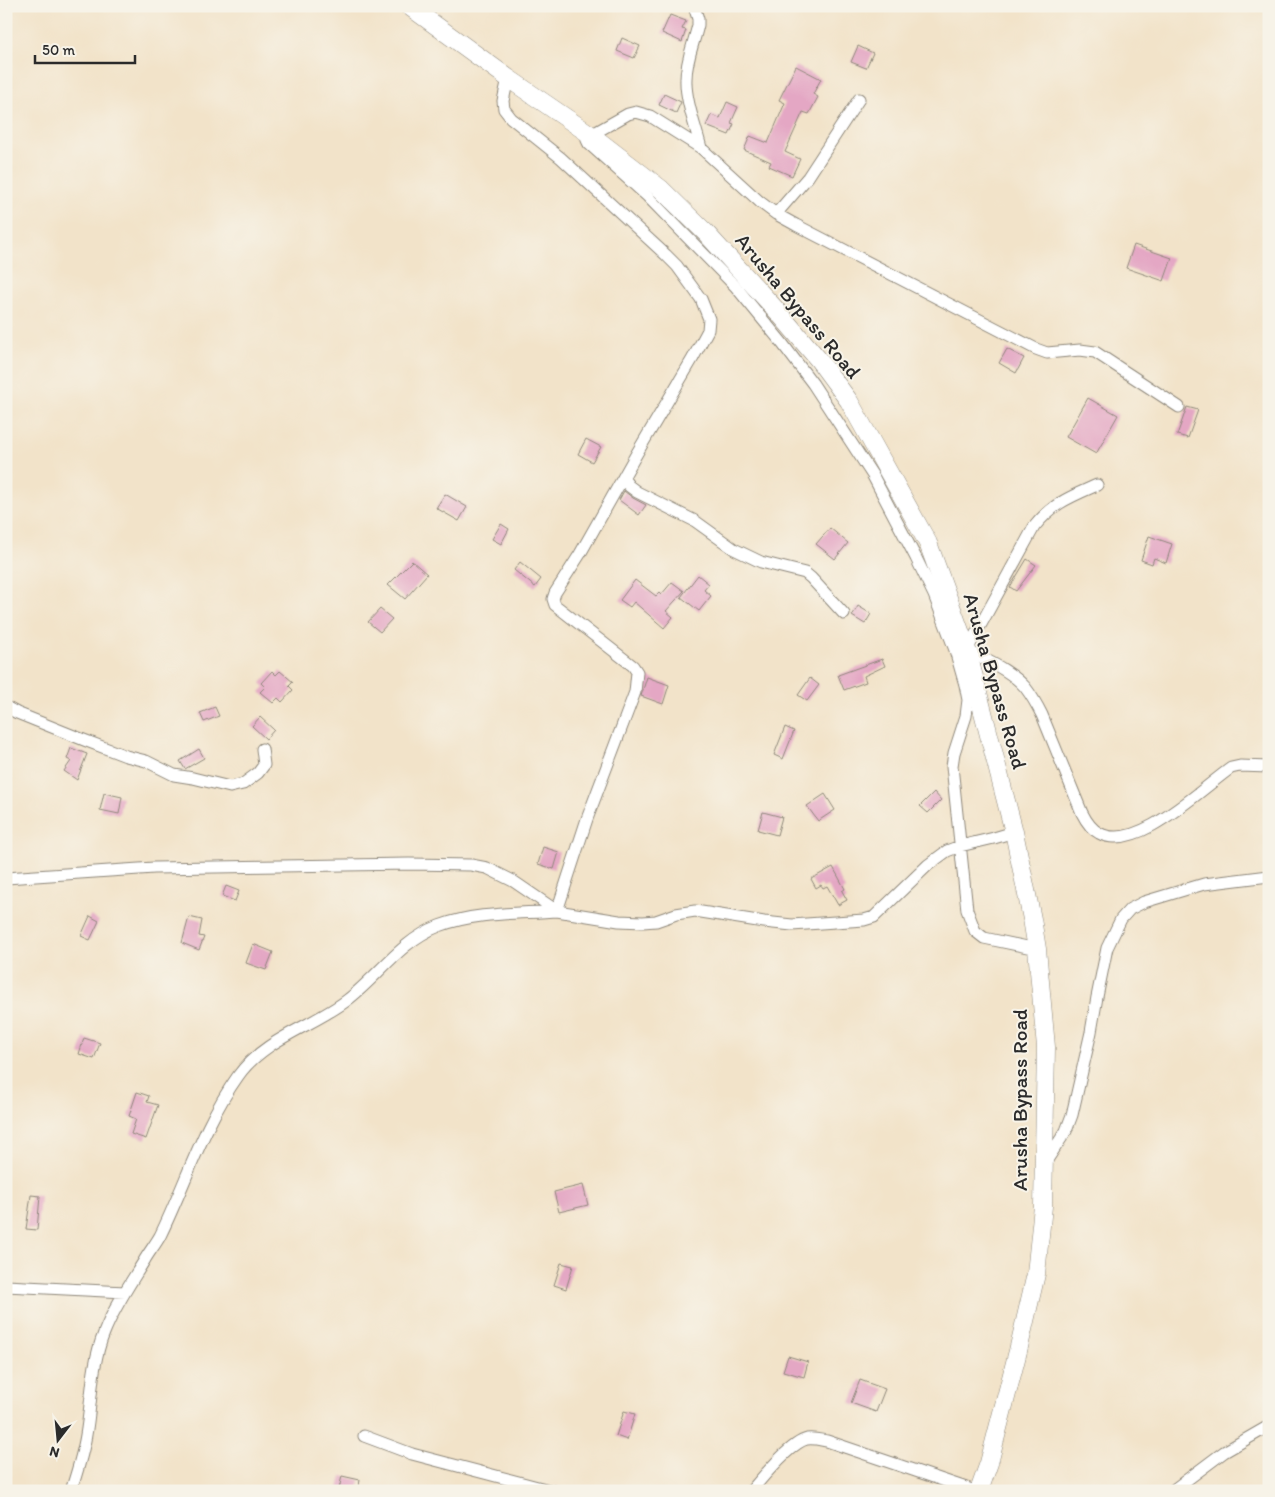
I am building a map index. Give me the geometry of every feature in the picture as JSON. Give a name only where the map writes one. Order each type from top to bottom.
[{"type":"main road","name":"Arusha Bypass Road","points":[[409,6],[591,135],[662,189],[705,232],[784,318],[849,401],[928,543],[967,650],[1014,832],[1032,919],[1046,1047],[1043,1206],[1036,1274],[989,1463],[979,1491]]},
{"type":"street","points":[[694,6],[698,25],[689,58],[686,92],[702,148]]},
{"type":"street","points":[[508,78],[503,101],[504,109],[511,118],[561,158],[666,255],[702,299],[709,318],[708,330],[693,358],[553,599],[555,605],[633,666],[637,672],[635,692],[587,819],[557,911]]},
{"type":"street","points":[[776,214],[808,178],[859,99]]},
{"type":"street","points":[[1036,949],[984,938],[975,931],[967,910],[952,766],[954,753],[966,716],[968,700],[955,650],[934,595],[873,476],[813,384],[788,350],[736,287],[697,246],[587,140],[591,135],[628,114],[636,112],[650,116],[702,148],[760,202],[776,214],[1036,349],[1047,353],[1080,350],[1095,352],[1179,407]]},
{"type":"street","points":[[623,478],[637,492],[695,521],[734,549],[761,562],[805,574],[844,614]]},
{"type":"street","points":[[1097,485],[1063,500],[1051,508],[1034,527],[967,650],[1004,669],[1029,693],[1042,714],[1082,813],[1089,825],[1099,834],[1120,838],[1136,834],[1171,815],[1231,768],[1240,766],[1269,767]]},
{"type":"street","points":[[6,708],[84,740],[146,762],[174,775],[230,787],[242,784],[258,773],[264,765],[262,749]]},
{"type":"street","points":[[71,1491],[86,1436],[97,1357],[104,1333],[125,1292],[159,1237],[200,1144],[220,1104],[239,1074],[263,1049],[346,1001],[370,981],[405,946],[422,934],[467,917],[557,911],[619,922],[656,921],[676,914],[695,911],[792,925],[864,920],[874,917],[879,913],[928,865],[946,851],[1014,832]]},
{"type":"street","points":[[6,878],[154,868],[410,864],[472,865],[487,868],[513,881],[557,911]]},
{"type":"street","points":[[1044,1165],[1066,1131],[1072,1115],[1091,1032],[1107,948],[1121,919],[1130,909],[1144,902],[1204,884],[1269,876]]},
{"type":"street","points":[[6,1286],[125,1292]]},
{"type":"street","points":[[1172,1491],[1224,1452],[1269,1426]]},
{"type":"street","points":[[364,1436],[412,1454],[553,1491]]},
{"type":"street","points":[[751,1491],[789,1450],[798,1443],[808,1439],[827,1441],[975,1491]]},
{"type":"building","points":[[670,15],[686,21],[682,29],[686,30],[682,42],[662,33]]},
{"type":"building","points":[[622,38],[640,46],[634,58],[617,51]]},
{"type":"building","points":[[858,46],[873,53],[866,68],[851,62]]},
{"type":"building","points":[[796,66],[821,79],[813,94],[818,97],[809,114],[803,112],[785,152],[800,159],[792,176],[769,166],[771,162],[744,150],[750,136],[768,143],[785,103],[779,100]]},
{"type":"building","points":[[664,94],[681,102],[676,113],[659,105]]},
{"type":"building","points":[[727,102],[738,107],[731,123],[734,124],[729,135],[706,126],[711,115],[720,118]]},
{"type":"building","points":[[1134,245],[1172,258],[1164,281],[1126,268]]},
{"type":"building","points":[[1007,349],[1024,358],[1016,373],[999,363]]},
{"type":"building","points":[[1088,398],[1118,415],[1096,454],[1066,437]]},
{"type":"building","points":[[1187,407],[1198,410],[1188,438],[1177,435]]},
{"type":"building","points":[[586,439],[601,447],[592,462],[578,454]]},
{"type":"building","points":[[624,491],[646,505],[639,515],[619,500]]},
{"type":"building","points":[[445,494],[467,507],[459,521],[436,508]]},
{"type":"building","points":[[501,524],[509,529],[501,544],[492,539]]},
{"type":"building","points":[[830,528],[848,543],[835,559],[816,544]]},
{"type":"building","points":[[1149,536],[1172,544],[1166,563],[1154,558],[1152,564],[1141,560]]},
{"type":"building","points":[[1027,559],[1036,565],[1016,591],[1010,587]]},
{"type":"building","points":[[412,561],[427,574],[405,599],[388,585]]},
{"type":"building","points":[[520,562],[541,579],[535,587],[514,570]]},
{"type":"building","points":[[698,575],[709,584],[704,590],[711,596],[699,611],[681,597]]},
{"type":"building","points":[[635,580],[656,596],[659,593],[661,595],[672,582],[684,591],[666,611],[673,617],[664,628],[634,602],[630,607],[620,600]]},
{"type":"building","points":[[858,606],[871,614],[865,624],[852,616]]},
{"type":"building","points":[[380,609],[392,619],[380,632],[368,622]]},
{"type":"building","points":[[882,659],[885,666],[864,676],[866,682],[844,690],[838,675]]},
{"type":"building","points":[[272,671],[276,675],[280,671],[293,682],[289,686],[293,690],[282,702],[278,698],[273,703],[260,692],[265,687],[261,683]]},
{"type":"building","points":[[647,677],[669,685],[663,704],[641,696]]},
{"type":"building","points":[[810,678],[819,685],[807,701],[798,695]]},
{"type":"building","points":[[215,707],[219,716],[204,722],[200,713]]},
{"type":"building","points":[[260,717],[274,730],[266,739],[252,726]]},
{"type":"building","points":[[785,727],[794,731],[783,759],[774,755]]},
{"type":"building","points":[[71,748],[87,754],[77,780],[64,771],[71,761],[67,759]]},
{"type":"building","points":[[199,749],[204,758],[185,769],[180,761]]},
{"type":"building","points":[[934,792],[941,800],[928,813],[920,806]]},
{"type":"building","points":[[104,793],[122,797],[119,814],[100,810]]},
{"type":"building","points":[[825,794],[835,810],[818,821],[807,806]]},
{"type":"building","points":[[763,812],[782,817],[777,835],[758,830]]},
{"type":"building","points":[[543,847],[559,852],[554,869],[538,864]]},
{"type":"building","points":[[833,867],[845,889],[842,891],[847,900],[838,905],[827,886],[823,888],[821,885],[816,888],[811,879]]},
{"type":"building","points":[[226,886],[239,891],[235,901],[222,896]]},
{"type":"building","points":[[90,916],[99,921],[90,940],[81,936]]},
{"type":"building","points":[[189,917],[202,920],[199,936],[204,937],[199,950],[182,943]]},
{"type":"building","points":[[253,944],[273,952],[266,970],[246,963]]},
{"type":"building","points":[[84,1038],[100,1043],[94,1059],[79,1054]]},
{"type":"building","points":[[137,1092],[149,1096],[147,1102],[158,1105],[146,1139],[131,1134],[136,1119],[129,1116]]},
{"type":"building","points":[[583,1185],[588,1205],[559,1212],[554,1192]]},
{"type":"building","points":[[31,1195],[40,1196],[37,1230],[26,1229]]},
{"type":"building","points":[[561,1263],[573,1266],[566,1289],[554,1285]]},
{"type":"building","points":[[788,1356],[808,1362],[804,1377],[783,1371]]},
{"type":"building","points":[[860,1380],[885,1389],[876,1412],[851,1403]]},
{"type":"building","points":[[624,1411],[635,1414],[627,1440],[616,1436]]},
{"type":"building","points":[[342,1476],[360,1480],[358,1491],[339,1489]]}]
